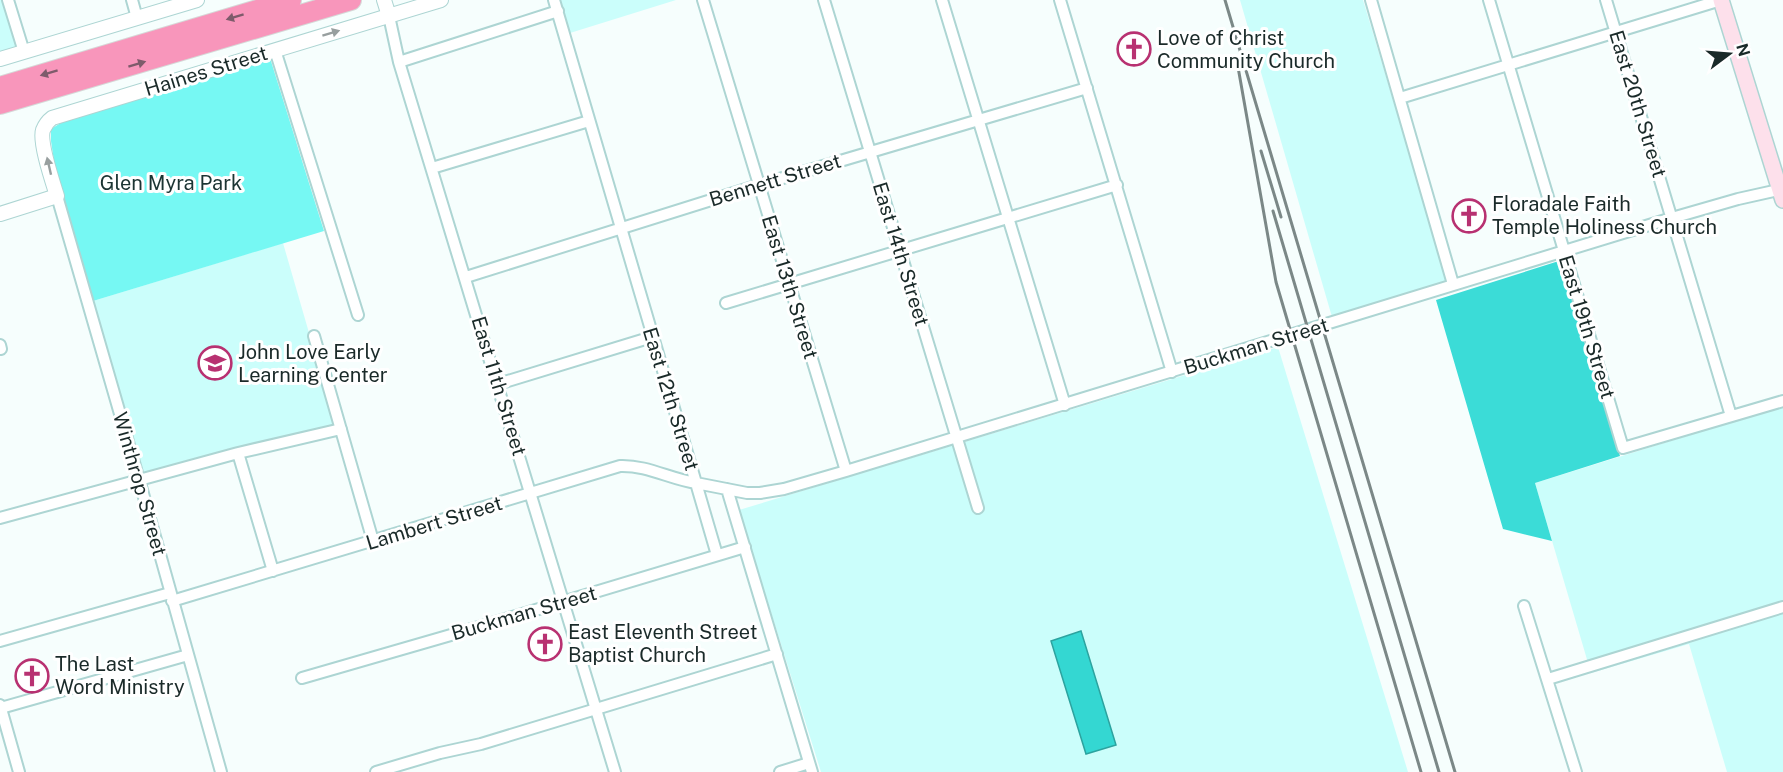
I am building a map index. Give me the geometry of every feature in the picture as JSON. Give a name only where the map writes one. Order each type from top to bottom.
[{"type":"highway","points":[[2,86],[291,0]]},
{"type":"highway","points":[[0,104],[346,2]]},
{"type":"highway","points":[[0,114],[81,80]]},
{"type":"main road","points":[[1721,0],[1782,193]]},
{"type":"street","points":[[8,0],[24,52]]},
{"type":"street","points":[[132,0],[137,18]]},
{"type":"street","points":[[0,59],[197,0]]},
{"type":"street","name":"East 11th Street","points":[[384,0],[399,62],[615,772]]},
{"type":"street","name":"Haines Street","points":[[57,196],[42,136],[46,123],[51,118],[441,0]]},
{"type":"street","name":"East 12th Street","points":[[554,0],[696,483],[727,489]]},
{"type":"street","name":"East 13th Street","points":[[703,0],[846,471]]},
{"type":"street","name":"East 14th Street","points":[[824,0],[978,507]]},
{"type":"street","points":[[942,0],[1065,405]]},
{"type":"street","points":[[1060,0],[1172,372]]},
{"type":"street","points":[[1371,0],[1453,284]]},
{"type":"street","name":"East 19th Street","points":[[1489,0],[1623,448],[1731,416]]},
{"type":"street","name":"East 20th Street","points":[[1606,0],[1731,416]]},
{"type":"street","points":[[1400,98],[1721,0]]},
{"type":"street","points":[[399,62],[558,11]]},
{"type":"street","points":[[275,50],[358,315]]},
{"type":"street","name":"Bennett Street","points":[[466,277],[870,151],[1087,88]]},
{"type":"street","points":[[432,168],[589,121]]},
{"type":"street","points":[[726,303],[1117,185]]},
{"type":"street","name":"Buckman Street","points":[[727,489],[747,493],[776,491],[957,438],[1672,218],[1738,199],[1782,193]]},
{"type":"street","points":[[0,214],[57,196]]},
{"type":"street","name":"Winthrop Street","points":[[57,196],[140,480],[221,772]]},
{"type":"street","points":[[314,336],[373,541]]},
{"type":"street","points":[[498,384],[652,338]]},
{"type":"street","points":[[1731,416],[1783,401]]},
{"type":"street","points":[[0,518],[238,453],[341,429]]},
{"type":"street","points":[[238,453],[273,571]]},
{"type":"street","name":"Lambert Street","points":[[0,641],[273,571],[620,466],[637,465],[679,480],[696,483]]},
{"type":"street","points":[[696,483],[717,555]]},
{"type":"street","points":[[727,489],[811,768],[780,772]]},
{"type":"street","name":"Buckman Street","points":[[302,678],[745,547]]},
{"type":"street","points":[[1524,606],[1576,772]]},
{"type":"street","points":[[1548,679],[1783,607]]},
{"type":"street","points":[[376,772],[440,753],[481,744],[777,654]]},
{"type":"street","points":[[19,772],[1,706],[188,655]]},
{"type":"shaded area","points":[[0,0],[4,0],[18,48],[0,53]]},
{"type":"shaded area","points":[[560,0],[676,0],[570,33]]},
{"type":"shaded area","points":[[1240,0],[1363,0],[1448,282],[1332,317]]},
{"type":"shaded area","name":"John Love Early Learning Center","points":[[283,243],[336,426],[145,476],[93,301]]},
{"type":"shaded area","points":[[1562,260],[1620,456],[1535,483],[1552,541],[1503,529],[1436,300]]},
{"type":"shaded area","points":[[1278,347],[1408,772],[821,772],[739,510]]},
{"type":"shaded area","points":[[1783,406],[1783,772],[1727,772],[1689,644],[1591,673],[1535,483]]},
{"type":"shaded area","points":[[1081,631],[1116,745],[1086,754],[1051,641]]},
{"type":"green space","name":"Glen Myra Park","points":[[270,58],[324,231],[93,301],[55,168],[51,129],[64,121]]},
{"type":"railway","points":[[1225,0],[1455,772]]},
{"type":"railway","points":[[1238,67],[1276,282],[1421,772]]},
{"type":"railway","points":[[1261,151],[1281,217]]},
{"type":"railway","points":[[1273,211],[1439,772]]},
{"type":"place","name":"Love of Christ Community Church","points":[[1134,49]]},
{"type":"place","name":"Floradale Faith Temple Holiness Church","points":[[1469,216]]},
{"type":"place","name":"John Love Early Learning Center","points":[[215,363]]},
{"type":"place","name":"East Eleventh Street Baptist Church","points":[[545,644]]},
{"type":"place","name":"The Last Word Ministry","points":[[32,676]]}]
